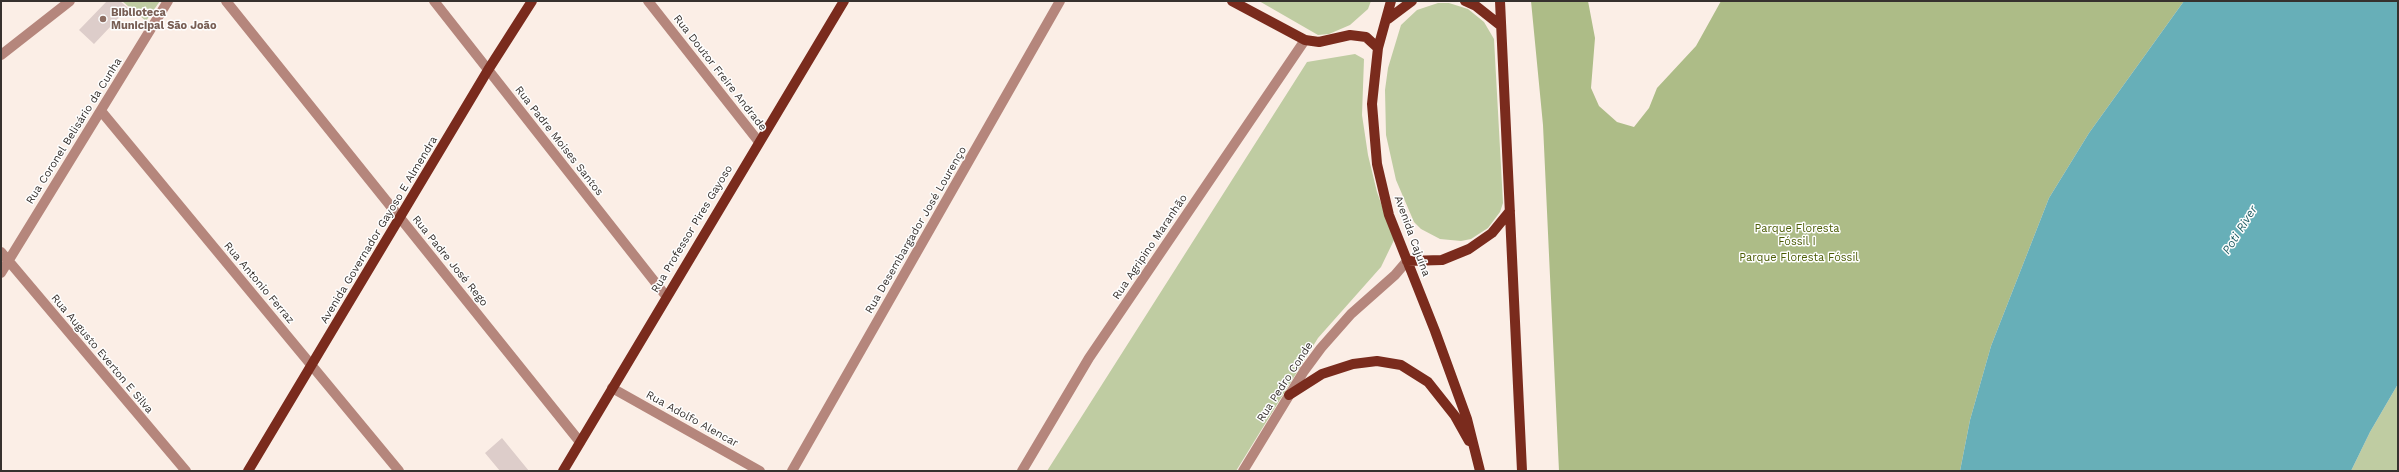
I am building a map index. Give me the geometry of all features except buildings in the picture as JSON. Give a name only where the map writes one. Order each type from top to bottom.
[{"type":"main road","name":"Avenida Governador Gayoso E Almendra","points":[[248,471],[312,367],[488,70],[532,1]]},
{"type":"main road","name":"Rua Professor Pires Gayoso","points":[[563,471],[666,296],[844,1]]},
{"type":"main road","points":[[1232,1],[1305,40],[1320,42],[1350,35],[1366,37],[1378,48]]},
{"type":"main road","name":"Avenida Cajuína","points":[[1391,1],[1388,19],[1378,48],[1372,104],[1377,164],[1389,215],[1467,419],[1478,458],[1480,471]]},
{"type":"main road","points":[[1388,19],[1412,1]]},
{"type":"main road","points":[[1465,1],[1476,6],[1500,25]]},
{"type":"main road","points":[[1500,1],[1522,471]]},
{"type":"main road","points":[[1407,261],[1442,260],[1470,249],[1492,233],[1510,211]]},
{"type":"main road","points":[[1289,394],[1322,374],[1353,364],[1377,361],[1401,365],[1428,382],[1442,396],[1478,458]]},
{"type":"street","points":[[1,55],[70,1]]},
{"type":"street","name":"Rua Coronel Belisário da Cunha","points":[[1,273],[168,1]]},
{"type":"street","name":"Rua Padre José Rego","points":[[226,1],[580,442]]},
{"type":"street","name":"Rua Padre Moises Santos","points":[[434,1],[666,296]]},
{"type":"street","name":"Rua Doutor Freire Andrade","points":[[648,1],[759,142]]},
{"type":"street","name":"Rua Desembargador José Lourenço","points":[[792,471],[1060,1]]},
{"type":"street","name":"Rua Agripino Maranhão","points":[[1022,471],[1089,358],[1305,40]]},
{"type":"street","name":"Rua Antonio Ferraz","points":[[101,111],[399,471]]},
{"type":"street","name":"Rua Augusto Everton E Silva","points":[[1,252],[186,471]]},
{"type":"street","name":"Rua Pedro Conde","points":[[1243,471],[1289,394],[1321,348],[1351,314],[1395,275],[1407,261]]},
{"type":"street","name":"Rua Adolfo Alencar","points":[[612,388],[760,471]]},
{"type":"green space","points":[[122,1],[160,1],[146,21]]},
{"type":"green space","points":[[1259,1],[1371,1],[1368,9],[1350,25],[1329,34],[1318,35]]},
{"type":"green space","name":"Parque Floresta Fóssil","points":[[1531,1],[1588,1],[1595,38],[1591,88],[1599,106],[1617,122],[1634,127],[1649,108],[1657,88],[1696,46],[1721,1],[2184,1],[2089,133],[2049,198],[1991,346],[1970,420],[1960,471],[1559,471],[1543,125]]},
{"type":"green space","points":[[1438,3],[1449,3],[1468,9],[1484,22],[1494,39],[1503,203],[1500,212],[1488,228],[1471,239],[1461,241],[1440,239],[1421,229],[1414,222],[1396,180],[1386,135],[1385,90],[1388,68],[1401,25],[1417,10]]},
{"type":"green space","points":[[1355,54],[1364,59],[1362,115],[1368,155],[1377,192],[1394,240],[1381,267],[1318,338],[1236,471],[1047,471],[1307,62]]},
{"type":"green space","points":[[2398,384],[2398,471],[2351,471],[2370,432]]},
{"type":"water","name":"Poti River","points":[[2184,1],[2398,1],[2398,384],[2370,432],[2351,471],[1960,471],[1970,420],[1991,346],[2049,198],[2089,133]]},
{"type":"place","name":"Biblioteca Municipal São João","points":[[103,19]]},
{"type":"park label","name":"Parque Floresta Fóssil I","points":[[1797,235]]}]
